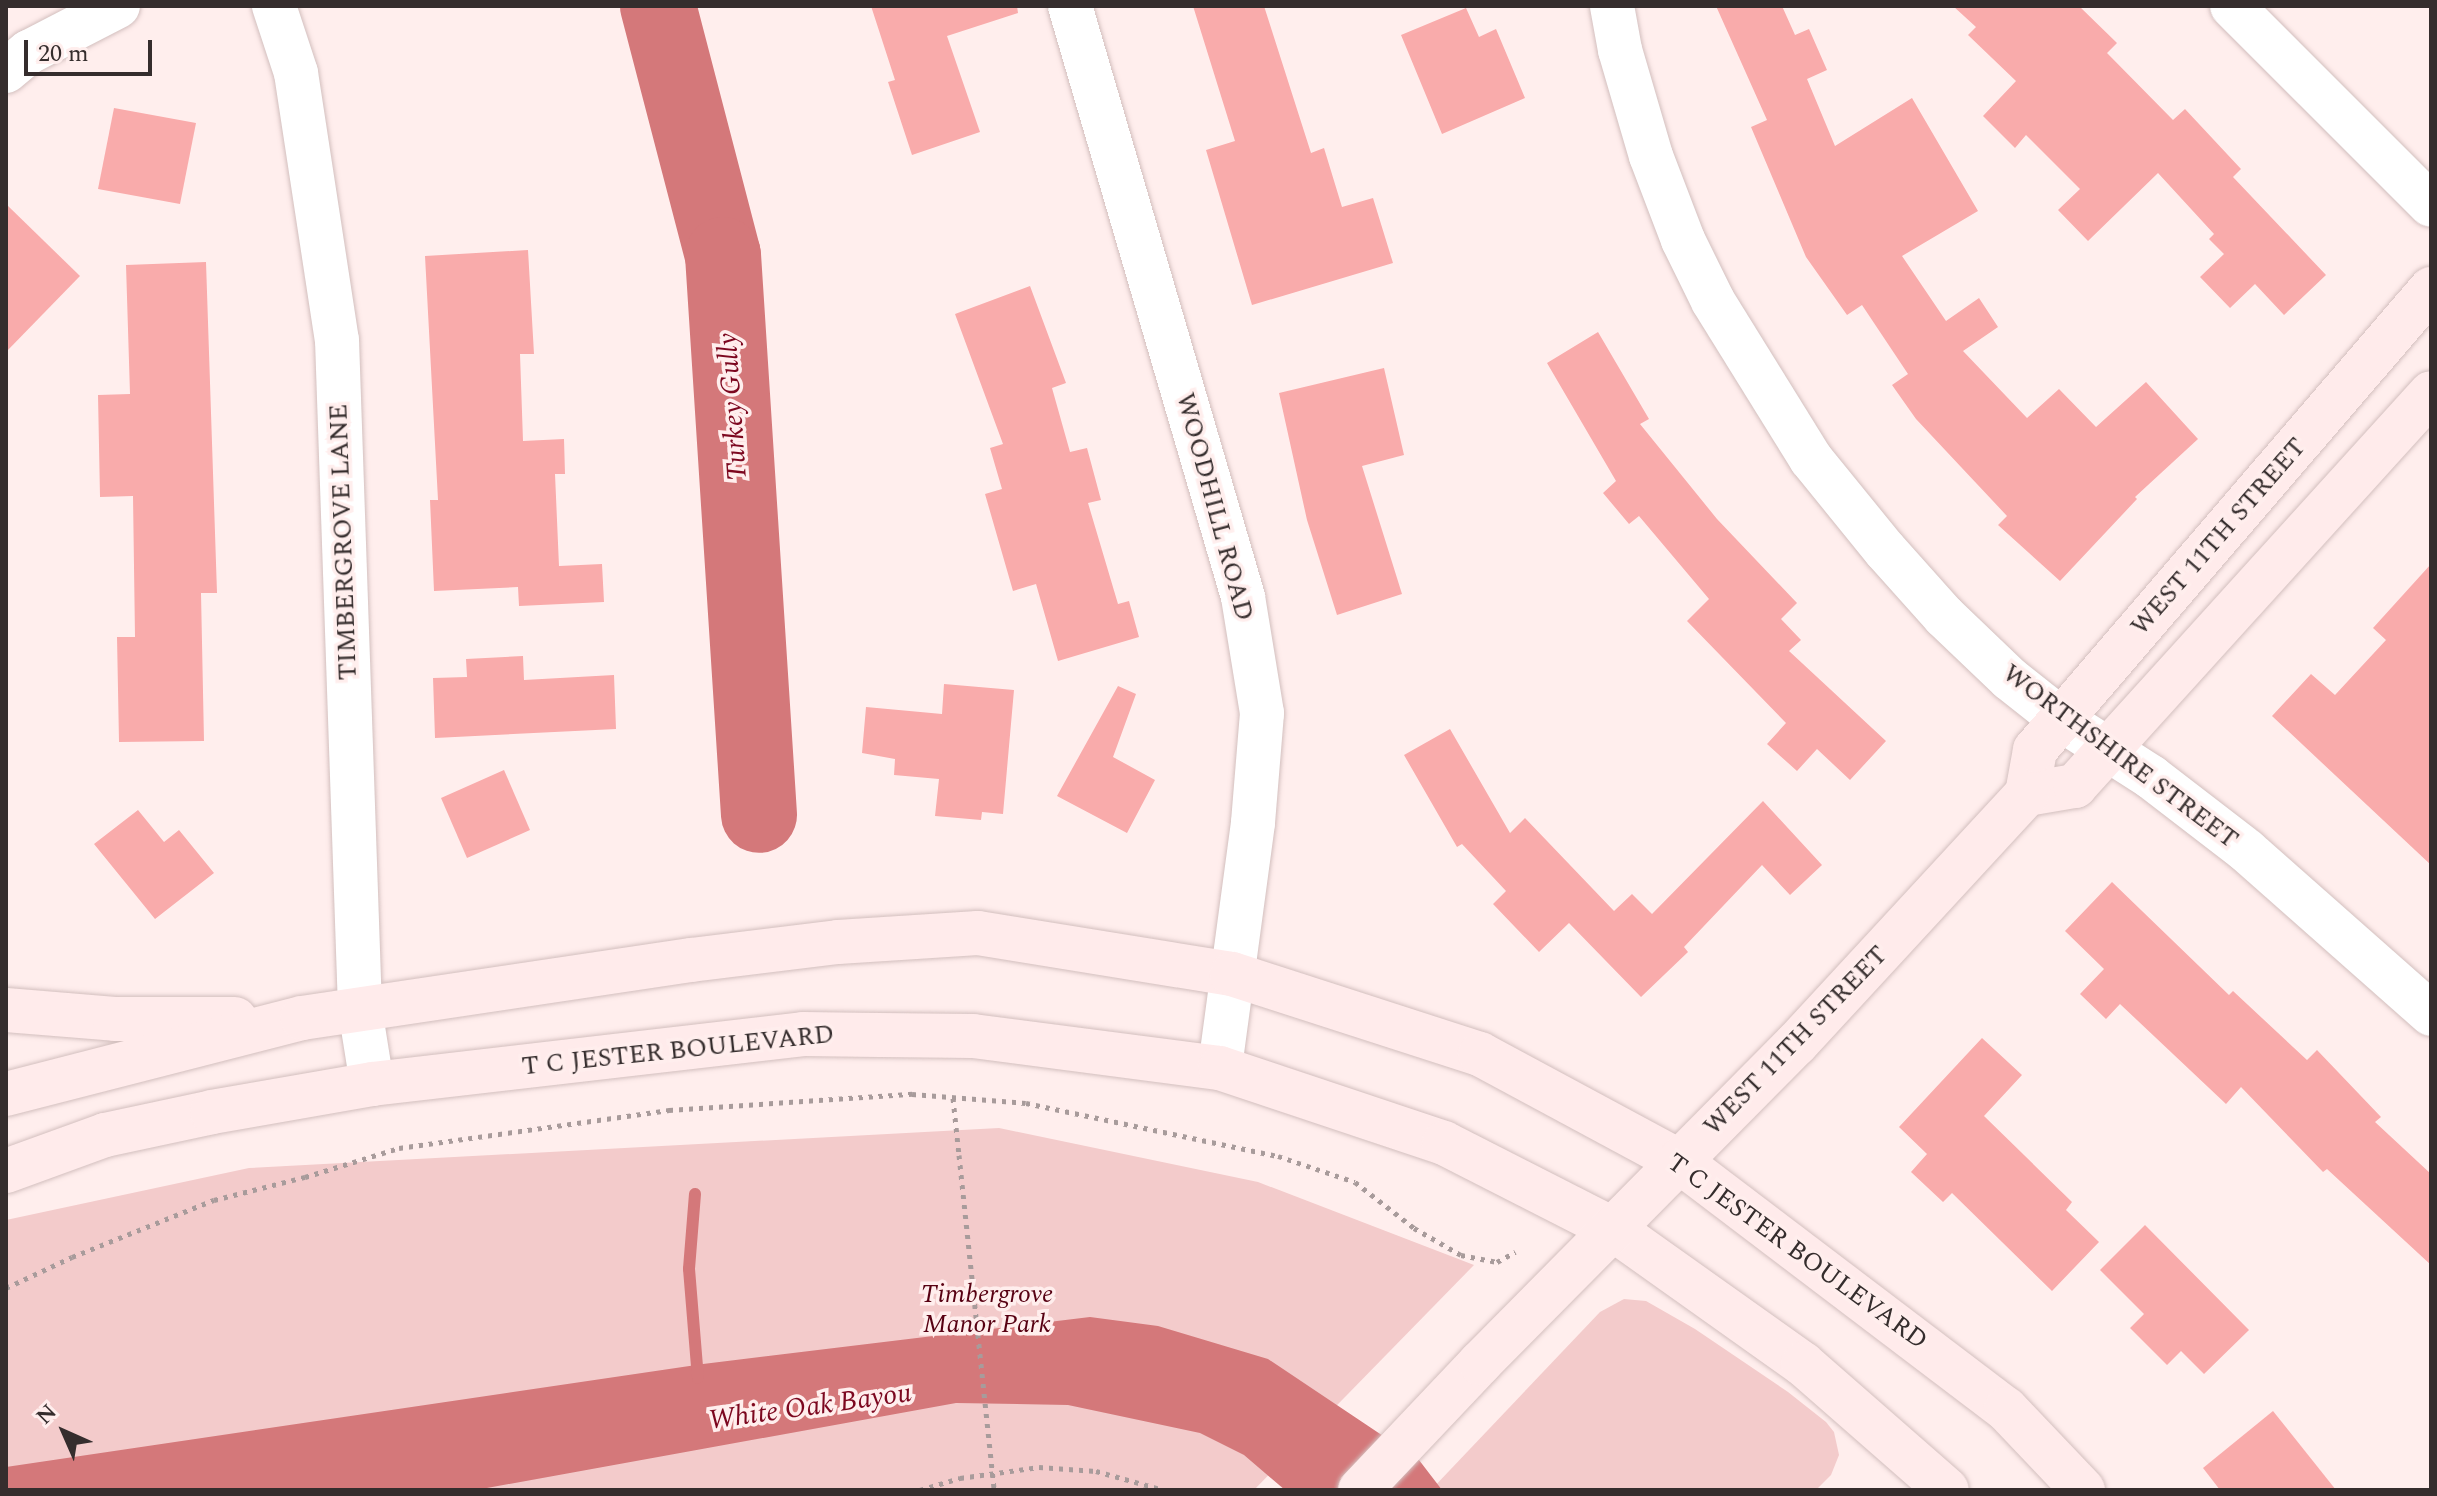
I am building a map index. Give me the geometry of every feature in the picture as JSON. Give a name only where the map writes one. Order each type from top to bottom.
[{"type":"main road","name":"WEST 11TH STREET","points":[[1360,1490],[1480,1363],[1796,1044],[2027,794],[2035,750],[2431,289]]},
{"type":"main road","points":[[2027,794],[2075,786],[2431,393]]},
{"type":"main road","name":"T C JESTER BOULEVARD","points":[[302,1018],[720,956],[838,942],[978,933],[1232,974],[1480,1054],[1679,1161],[2006,1409],[2083,1490]]},
{"type":"main road","points":[[6,1010],[115,1019],[302,1018]]},
{"type":"main road","points":[[6,1094],[302,1018]]},
{"type":"main road","name":"T C JESTER BOULEVARD","points":[[105,1135],[212,1112],[372,1084],[803,1034],[973,1036],[1220,1068],[1444,1143],[1613,1229],[1803,1364],[1947,1490]]},
{"type":"main road","points":[[6,1140],[105,1135]]},
{"type":"main road","points":[[6,1171],[105,1135]]},
{"type":"street","points":[[6,71],[29,52],[118,6]]},
{"type":"street","name":"TIMBERGROVE LANE","points":[[274,6],[296,73],[337,340],[360,1009],[372,1084]]},
{"type":"street","name":"WOODHILL ROAD","points":[[1070,6],[1243,597],[1262,713],[1253,823],[1220,1068]]},
{"type":"street","name":"WORTHSHIRE STREET","points":[[1612,6],[1620,50],[1651,156],[1683,240],[1713,301],[1777,409],[1811,459],[1944,616],[2010,679],[2062,720],[2110,748],[2247,851],[2431,1014]]},
{"type":"street","points":[[2232,6],[2431,205]]},
{"type":"path","points":[[6,1288],[72,1257],[214,1200],[305,1177],[399,1148],[669,1110],[912,1094],[1026,1103],[1278,1156],[1355,1182],[1414,1228],[1461,1255],[1497,1262],[1515,1252]]},
{"type":"path","points":[[953,1098],[994,1490]]},
{"type":"path","points":[[920,1490],[960,1478],[1039,1467],[1096,1471],[1164,1490]]},
{"type":"green space","name":"Timbergrove Manor Park","points":[[999,1128],[1258,1182],[1474,1265],[1254,1490],[6,1490],[6,1220],[249,1168]]},
{"type":"green space","points":[[1624,1299],[1646,1301],[1695,1329],[1788,1392],[1826,1422],[1834,1432],[1839,1455],[1831,1475],[1816,1490],[1431,1490],[1600,1312]]},
{"type":"water","name":"White Oak Bayou","points":[[1090,1317],[1158,1326],[1268,1359],[1419,1460],[1442,1490],[1285,1490],[1244,1455],[1200,1433],[1068,1405],[956,1403],[476,1490],[6,1490],[6,1467],[703,1364]]},
{"type":"building","points":[[871,6],[1017,6],[1018,13],[947,36],[980,132],[912,155],[888,82],[895,80]]},
{"type":"building","points":[[1193,6],[1264,6],[1311,153],[1324,148],[1342,207],[1373,198],[1393,263],[1252,305],[1206,150],[1235,141]]},
{"type":"building","points":[[1716,6],[1782,6],[1795,35],[1809,29],[1827,70],[1807,79],[1835,146],[1912,98],[1978,211],[1902,256],[1946,321],[1979,298],[1998,327],[1963,351],[2027,418],[2059,389],[2096,427],[2146,382],[2198,439],[2135,497],[2137,499],[2060,581],[1998,525],[2007,516],[1916,419],[1892,385],[1908,374],[1862,305],[1847,315],[1806,257],[1751,127],[1767,120]]},
{"type":"building","points":[[1953,6],[2079,6],[2117,43],[2107,53],[2173,120],[2185,109],[2241,169],[2233,177],[2326,275],[2284,315],[2255,284],[2230,308],[2200,277],[2224,254],[2209,239],[2214,234],[2158,173],[2088,241],[2058,210],[2080,189],[2026,135],[2015,148],[1983,116],[2016,81],[1968,35],[1976,27]]},
{"type":"building","points":[[1466,8],[1479,37],[1496,29],[1525,98],[1442,134],[1401,35]]},
{"type":"building","points":[[114,108],[196,123],[180,204],[98,189]]},
{"type":"building","points":[[6,204],[80,276],[6,352]]},
{"type":"building","points":[[528,250],[534,354],[520,354],[523,441],[564,439],[565,474],[555,474],[559,566],[602,564],[604,602],[519,606],[518,587],[434,591],[430,500],[438,500],[425,256]]},
{"type":"building","points":[[206,262],[217,593],[201,593],[204,741],[119,742],[117,637],[135,637],[133,496],[100,497],[98,395],[130,394],[126,265]]},
{"type":"building","points":[[1030,286],[1066,383],[1052,388],[1070,452],[1087,448],[1101,500],[1088,503],[1118,604],[1129,601],[1139,637],[1058,661],[1036,584],[1013,591],[985,494],[1002,489],[990,448],[1003,444],[955,314]]},
{"type":"building","points":[[1598,332],[1649,419],[1640,424],[1717,519],[1797,603],[1781,619],[1801,640],[1789,651],[1886,741],[1850,780],[1817,749],[1797,771],[1767,744],[1786,723],[1687,621],[1709,599],[1639,516],[1629,524],[1603,493],[1616,481],[1547,363]]},
{"type":"building","points":[[1384,368],[1404,455],[1362,466],[1402,594],[1337,615],[1307,520],[1279,393]]},
{"type":"building","points":[[2431,564],[2431,865],[2272,716],[2311,674],[2335,695],[2386,640],[2373,628]]},
{"type":"building","points":[[523,656],[524,680],[614,675],[616,729],[435,738],[433,678],[467,677],[466,659]]},
{"type":"building","points":[[944,684],[1014,690],[1003,814],[982,812],[981,820],[935,816],[939,779],[894,775],[895,759],[862,753],[866,707],[942,714]]},
{"type":"building","points":[[1118,686],[1136,694],[1113,757],[1155,780],[1127,833],[1057,796]]},
{"type":"building","points":[[1450,729],[1510,833],[1525,818],[1614,911],[1632,894],[1652,914],[1763,801],[1822,865],[1790,895],[1762,865],[1684,947],[1688,952],[1641,997],[1569,923],[1539,952],[1493,904],[1506,891],[1462,844],[1457,847],[1404,755]]},
{"type":"building","points":[[504,770],[530,830],[467,858],[441,798]]},
{"type":"building","points":[[138,810],[164,842],[179,830],[214,873],[155,919],[94,844]]},
{"type":"building","points":[[2112,882],[2229,995],[2233,991],[2307,1060],[2317,1050],[2381,1117],[2375,1122],[2431,1174],[2431,1265],[2327,1169],[2323,1172],[2241,1087],[2226,1104],[2120,1004],[2106,1019],[2080,994],[2104,969],[2065,931]]},
{"type":"building","points":[[1982,1038],[2022,1075],[1984,1116],[2072,1202],[2066,1210],[2099,1242],[2052,1291],[1952,1193],[1943,1202],[1911,1172],[1927,1154],[1899,1127]]},
{"type":"building","points":[[2145,1225],[2249,1330],[2204,1374],[2181,1351],[2167,1365],[2130,1328],[2144,1314],[2100,1270]]},
{"type":"building","points":[[2273,1411],[2336,1490],[2220,1490],[2203,1468]]},
{"type":"waterway","name":"Turkey Gully","points":[[658,6],[723,255],[759,815]]},
{"type":"waterway","points":[[695,1194],[689,1269],[698,1378]]}]
